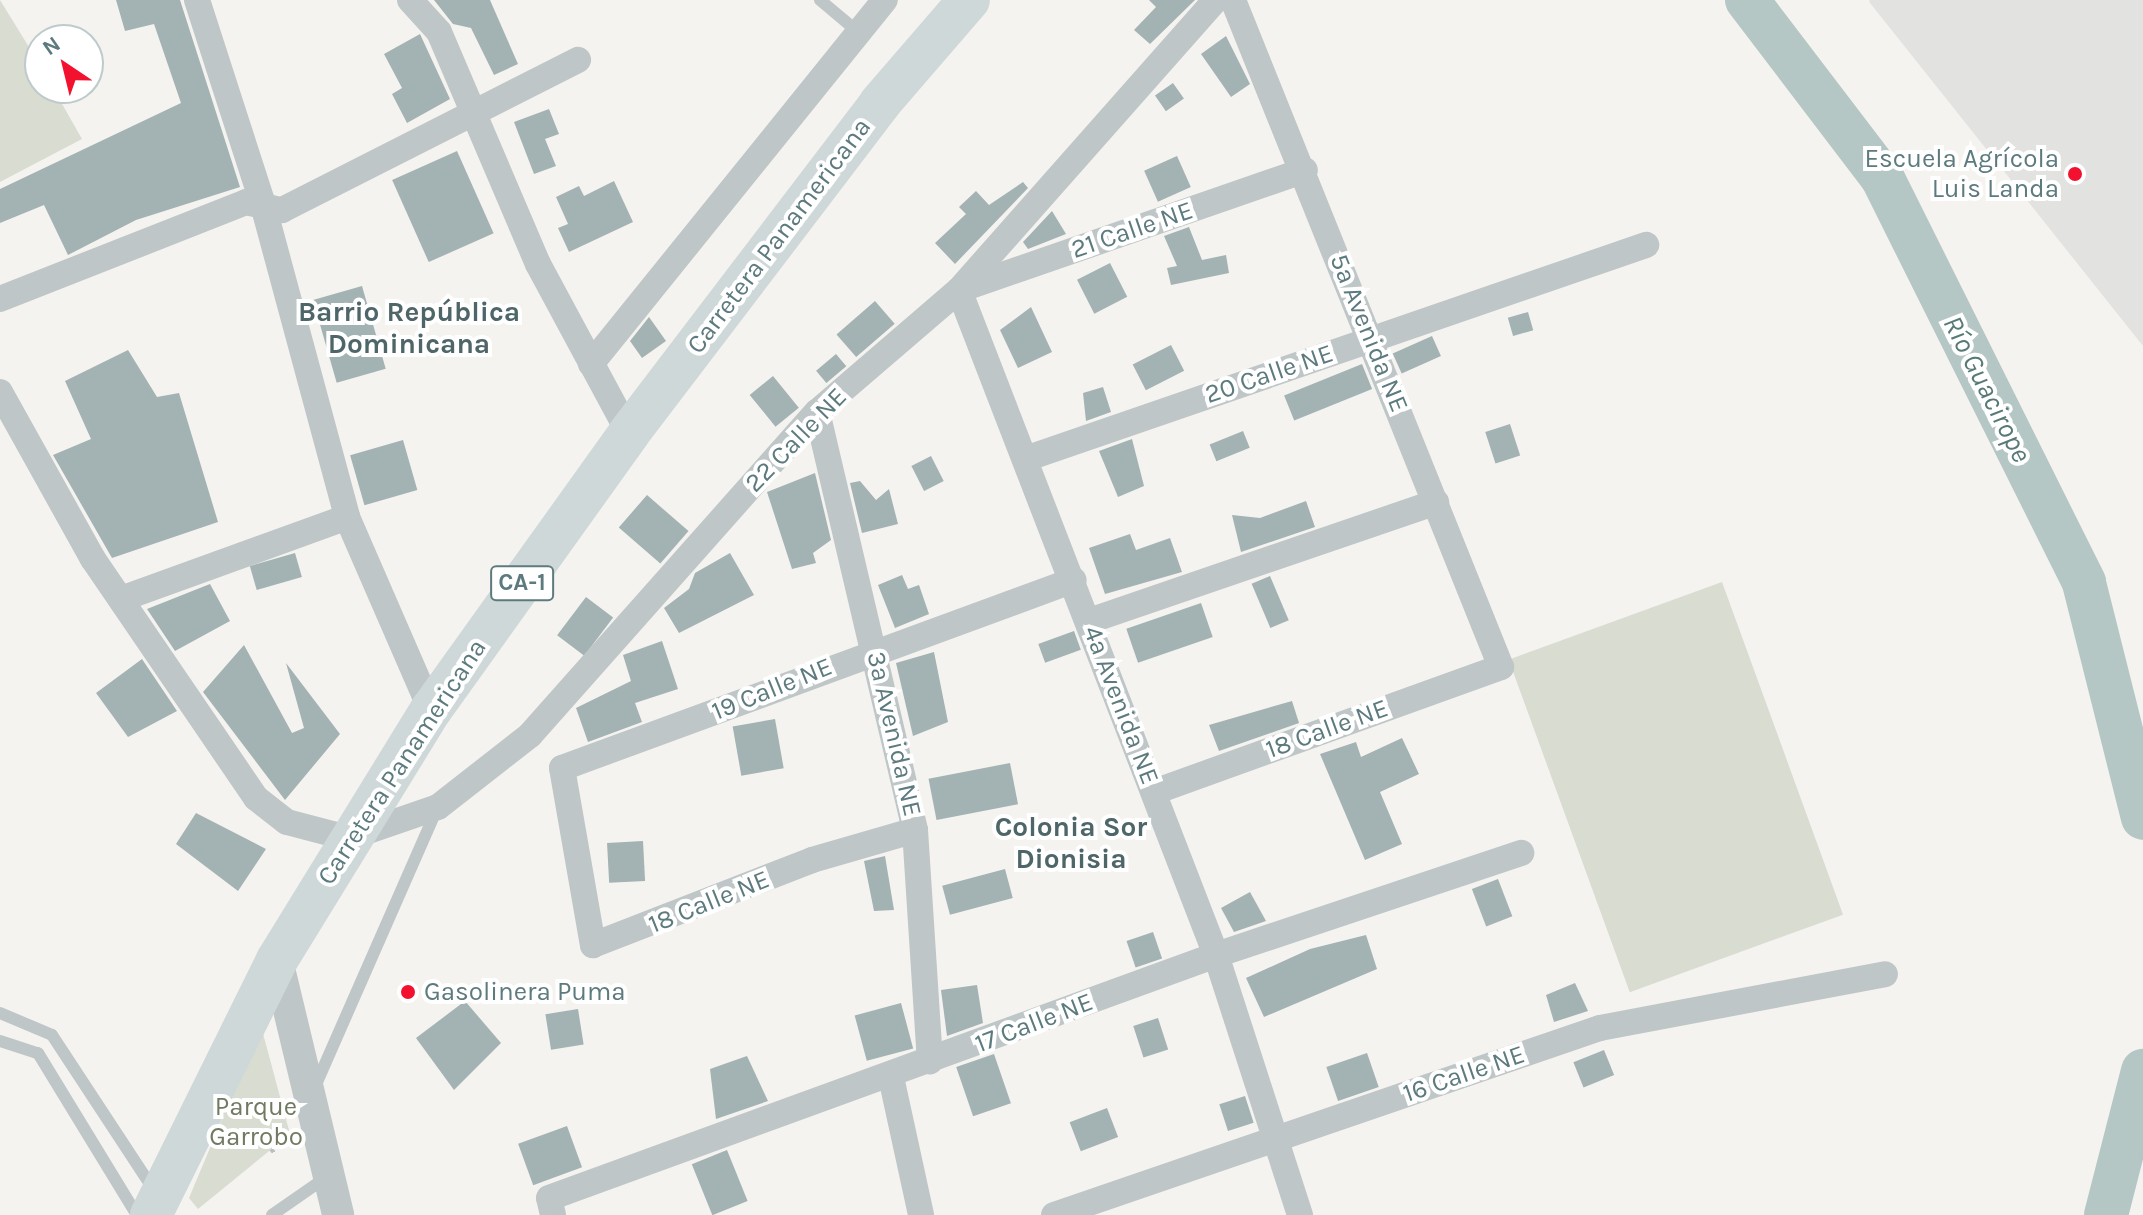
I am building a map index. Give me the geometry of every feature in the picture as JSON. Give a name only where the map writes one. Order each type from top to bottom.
[{"type":"highway","name":"Carretera Panamericana","points":[[149,1209],[277,960],[348,838],[431,710],[629,433],[880,103],[969,0]]},
{"type":"street","points":[[197,0],[262,201],[347,517],[431,710]]},
{"type":"street","points":[[410,0],[439,32],[591,364],[629,433]]},
{"type":"street","points":[[591,364],[885,0]]},
{"type":"street","name":"22 Calle NE","points":[[348,838],[438,807],[530,735],[817,412],[959,290],[1216,0]]},
{"type":"street","name":"5a Avenida NE","points":[[1233,0],[1305,170],[1501,667]]},
{"type":"street","points":[[0,299],[262,201],[282,210],[472,109],[578,60]]},
{"type":"street","name":"21 Calle NE","points":[[959,290],[1305,170]]},
{"type":"street","name":"20 Calle NE","points":[[1028,458],[1646,245]]},
{"type":"street","name":"4a Avenida NE","points":[[959,290],[1028,458],[1216,955],[1279,1138],[1300,1215]]},
{"type":"street","points":[[0,392],[121,599],[256,798],[287,822],[348,838]]},
{"type":"street","name":"3a Avenida NE","points":[[817,412],[915,830],[930,1062]]},
{"type":"street","points":[[1089,621],[1436,502]]},
{"type":"street","points":[[121,599],[347,517]]},
{"type":"street","name":"19 Calle NE","points":[[562,768],[874,648],[1074,580]]},
{"type":"street","name":"18 Calle NE","points":[[1154,792],[1501,667]]},
{"type":"street","points":[[530,735],[562,768]]},
{"type":"street","name":"18 Calle NE","points":[[562,768],[593,945],[812,860],[915,830]]},
{"type":"street","name":"17 Calle NE","points":[[551,1207],[1216,955],[1521,853]]},
{"type":"street","points":[[277,960],[338,1215]]},
{"type":"street","name":"16 Calle NE","points":[[1054,1215],[1600,1028],[1885,974]]},
{"type":"street","points":[[891,1077],[921,1215]]},
{"type":"lane","points":[[820,0],[857,31]]},
{"type":"lane","points":[[310,1095],[438,807]]},
{"type":"lane","points":[[0,1013],[52,1035],[149,1209]]},
{"type":"lane","points":[[0,1041],[38,1053],[149,1209]]},
{"type":"lane","points":[[272,1215],[328,1176]]},
{"type":"path","points":[[266,1143],[274,1153]]},
{"type":"shaded area","name":"Escuela Agrícola Luis Landa","points":[[1869,0],[2143,0],[2143,346],[1870,3]]},
{"type":"green space","points":[[0,0],[24,39],[24,104],[62,104],[82,139],[0,182]]},
{"type":"green space","points":[[1722,582],[1843,915],[1630,992],[1509,660]]},
{"type":"green space","name":"Parque Garrobo","points":[[261,1026],[290,1134],[198,1209],[189,1198]]},
{"type":"building","points":[[116,0],[180,0],[240,187],[136,220],[68,255],[44,205],[0,223],[0,189],[181,103],[154,24],[125,31]]},
{"type":"building","points":[[434,0],[490,0],[518,64],[494,75],[471,28],[453,24]]},
{"type":"building","points":[[1149,0],[1195,0],[1150,44],[1134,30],[1156,7]]},
{"type":"building","points":[[420,34],[450,99],[407,123],[392,94],[402,88],[384,54]]},
{"type":"building","points":[[1226,36],[1250,84],[1231,97],[1201,54]]},
{"type":"building","points":[[1173,83],[1184,99],[1166,111],[1155,96]]},
{"type":"building","points":[[549,109],[559,134],[545,139],[556,166],[534,174],[514,122]]},
{"type":"building","points":[[457,151],[494,233],[429,262],[392,180]]},
{"type":"building","points":[[1177,156],[1191,187],[1158,202],[1144,171]]},
{"type":"building","points":[[614,181],[633,222],[569,252],[558,228],[568,224],[556,197],[579,186],[584,196]]},
{"type":"building","points":[[1023,182],[1028,188],[955,264],[935,243],[966,214],[959,207],[976,191],[989,205]]},
{"type":"building","points":[[1052,211],[1066,234],[1028,249],[1023,242]]},
{"type":"building","points":[[1189,227],[1202,260],[1226,255],[1229,273],[1171,285],[1167,268],[1177,266],[1164,236]]},
{"type":"building","points":[[1110,263],[1127,297],[1094,314],[1077,280]]},
{"type":"building","points":[[362,286],[386,369],[337,383],[313,300]]},
{"type":"building","points":[[875,301],[895,324],[856,357],[837,334]]},
{"type":"building","points":[[1031,307],[1052,352],[1018,368],[1000,330]]},
{"type":"building","points":[[1528,312],[1533,330],[1513,336],[1508,318]]},
{"type":"building","points":[[649,317],[666,341],[642,358],[630,341]]},
{"type":"building","points":[[1432,336],[1441,356],[1402,374],[1393,353]]},
{"type":"building","points":[[1171,345],[1184,371],[1146,390],[1133,365]]},
{"type":"building","points":[[128,350],[157,397],[179,393],[218,522],[112,558],[53,455],[91,439],[65,381]]},
{"type":"building","points":[[836,354],[846,366],[826,383],[816,371]]},
{"type":"building","points":[[1362,364],[1372,389],[1294,421],[1284,395]]},
{"type":"building","points":[[773,376],[799,408],[775,427],[750,395]]},
{"type":"building","points":[[1103,387],[1111,412],[1086,421],[1083,393]]},
{"type":"building","points":[[1510,424],[1520,455],[1495,463],[1485,432]]},
{"type":"building","points":[[1243,431],[1250,448],[1216,461],[1210,444]]},
{"type":"building","points":[[1132,439],[1144,486],[1118,497],[1099,451]]},
{"type":"building","points":[[403,440],[417,490],[364,505],[350,455]]},
{"type":"building","points":[[931,456],[944,481],[924,491],[911,466]]},
{"type":"building","points":[[815,473],[831,540],[813,553],[816,563],[792,569],[767,492]]},
{"type":"building","points":[[860,481],[876,500],[889,489],[898,524],[862,533],[850,483]]},
{"type":"building","points":[[647,495],[689,531],[660,564],[619,527]]},
{"type":"building","points":[[1306,501],[1315,527],[1241,552],[1232,515],[1260,518]]},
{"type":"building","points":[[1130,534],[1136,550],[1170,538],[1182,572],[1105,594],[1089,548]]},
{"type":"building","points":[[295,553],[302,577],[257,590],[250,566]]},
{"type":"building","points":[[730,553],[754,595],[679,633],[664,608],[689,589],[695,573]]},
{"type":"building","points":[[902,575],[908,589],[919,585],[929,614],[895,628],[878,585]]},
{"type":"building","points":[[1270,576],[1289,620],[1270,628],[1252,584]]},
{"type":"building","points":[[210,584],[230,621],[175,651],[147,609]]},
{"type":"building","points":[[586,597],[613,617],[584,656],[557,635]]},
{"type":"building","points":[[1201,603],[1213,637],[1138,663],[1126,629]]},
{"type":"building","points":[[1074,631],[1081,650],[1045,663],[1038,644]]},
{"type":"building","points":[[662,641],[678,689],[635,703],[642,722],[588,742],[576,708],[631,681],[623,655]]},
{"type":"building","points":[[244,645],[292,733],[304,728],[286,663],[340,734],[285,800],[203,692]]},
{"type":"building","points":[[934,652],[948,722],[913,736],[896,663]]},
{"type":"building","points":[[142,659],[177,711],[128,737],[96,693]]},
{"type":"building","points":[[1292,701],[1299,723],[1219,751],[1209,725]]},
{"type":"building","points":[[775,719],[784,768],[741,776],[733,726]]},
{"type":"building","points":[[1402,738],[1419,774],[1380,792],[1402,844],[1365,860],[1320,754],[1356,742],[1361,757]]},
{"type":"building","points":[[1010,763],[1018,804],[937,820],[929,779]]},
{"type":"building","points":[[196,813],[266,849],[238,891],[176,844]]},
{"type":"building","points":[[643,841],[645,881],[609,883],[607,843]]},
{"type":"building","points":[[885,856],[894,910],[874,911],[864,861]]},
{"type":"building","points":[[1005,869],[1013,898],[950,915],[942,886]]},
{"type":"building","points":[[1498,879],[1512,916],[1486,926],[1472,889]]},
{"type":"building","points":[[1250,892],[1266,921],[1234,932],[1221,908]]},
{"type":"building","points":[[1153,932],[1162,958],[1136,968],[1127,941]]},
{"type":"building","points":[[1366,935],[1377,969],[1264,1017],[1246,978],[1310,949]]},
{"type":"building","points":[[1575,983],[1588,1011],[1554,1022],[1546,995]]},
{"type":"building","points":[[977,985],[983,1023],[947,1036],[941,990]]},
{"type":"building","points":[[465,1001],[501,1043],[454,1090],[416,1038]]},
{"type":"building","points":[[901,1003],[913,1048],[867,1061],[855,1015]]},
{"type":"building","points":[[578,1009],[584,1045],[551,1050],[545,1014]]},
{"type":"building","points":[[1158,1018],[1168,1049],[1143,1057],[1133,1026]]},
{"type":"building","points":[[1604,1050],[1614,1075],[1584,1087],[1573,1062]]},
{"type":"building","points":[[1367,1053],[1379,1087],[1338,1101],[1326,1067]]},
{"type":"building","points":[[994,1054],[1011,1103],[973,1116],[956,1067]]},
{"type":"building","points":[[747,1056],[768,1101],[716,1119],[710,1069]]},
{"type":"building","points":[[1245,1096],[1254,1123],[1228,1131],[1219,1104]]},
{"type":"building","points":[[1107,1108],[1118,1137],[1081,1151],[1070,1122]]},
{"type":"building","points":[[567,1126],[582,1167],[533,1185],[518,1144]]},
{"type":"building","points":[[727,1150],[748,1201],[712,1215],[692,1164]]},
{"type":"waterway","name":"Río Guacirope","points":[[1747,0],[1882,177],[2084,583],[2143,818]]},
{"type":"waterway","name":"Río Guacirope","points":[[2106,1215],[2143,1071]]},
{"type":"place","name":"Escuela Agrícola Luis Landa","points":[[2075,174]]},
{"type":"place","name":"Gasolinera Puma","points":[[408,992]]},
{"type":"district","name":"Barrio República Dominicana","points":[[409,328]]},
{"type":"district","name":"Colonia Sor Dionisia","points":[[1071,843]]}]
